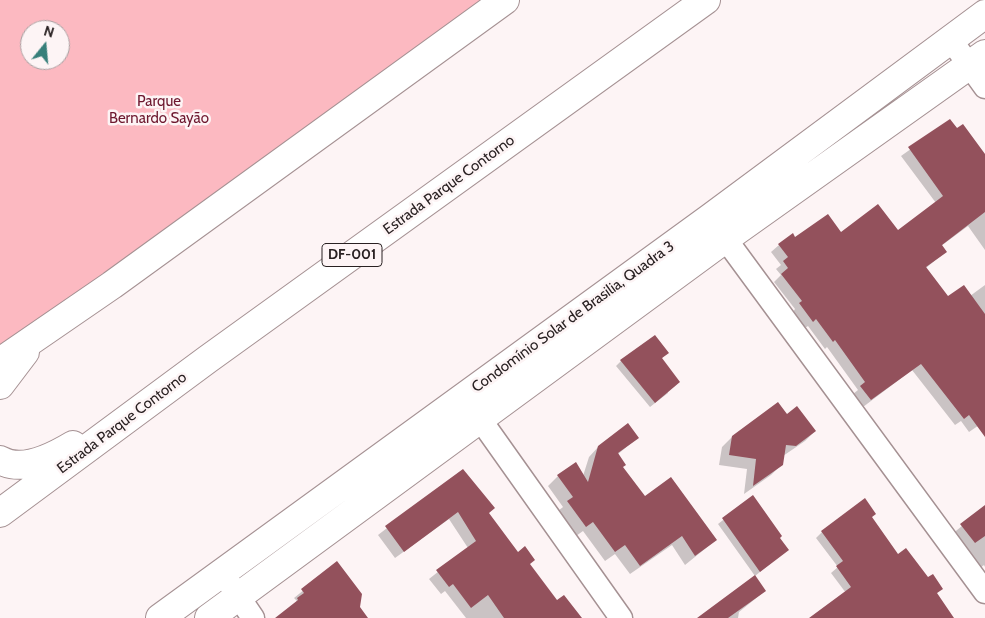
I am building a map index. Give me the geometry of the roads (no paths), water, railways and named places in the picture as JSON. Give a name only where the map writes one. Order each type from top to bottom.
[{"type":"street","points":[[0,362],[112,285],[505,0]]},
{"type":"street","name":"Estrada Parque Contorno","points":[[0,513],[208,359],[706,0]]},
{"type":"street","name":"Condomínio Solar de Brasilia, Quadra 3","points":[[209,618],[246,607],[985,14]]},
{"type":"street","points":[[951,40],[980,69]]},
{"type":"street","name":"Condomínio Solar de Brasilia, Quadra 3","points":[[160,618],[465,396],[717,228],[980,69]]},
{"type":"street","points":[[717,228],[985,592]]},
{"type":"street","points":[[0,385],[40,333]]},
{"type":"street","points":[[0,460],[21,466],[58,454],[208,359]]},
{"type":"street","points":[[465,396],[479,421],[621,618]]},
{"type":"street","points":[[222,572],[246,607]]},
{"type":"park label","name":"Parque Bernardo Sayão","points":[[159,110]]}]
